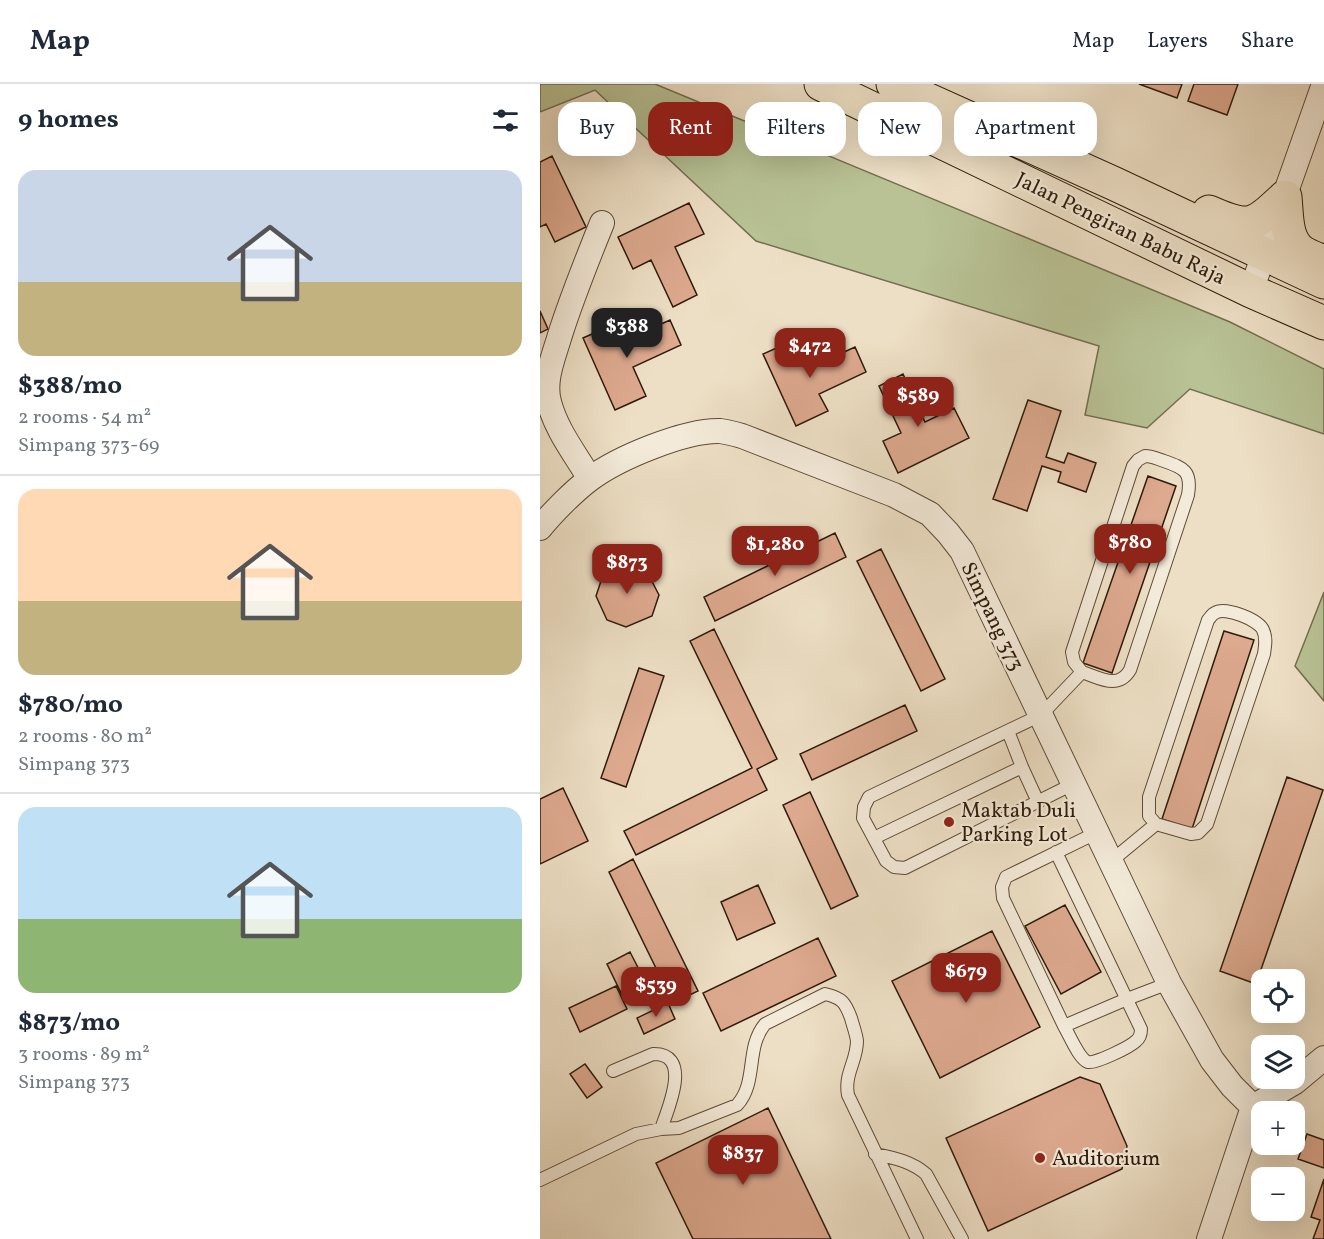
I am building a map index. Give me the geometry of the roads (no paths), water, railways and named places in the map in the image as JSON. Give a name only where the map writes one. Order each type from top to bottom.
[{"type":"main road","name":"Jalan Pengiran Babu Raja","points":[[821,84],[1324,324]]},
{"type":"main road","name":"Jalan Pengiran Babu Raja","points":[[893,84],[1324,282]]},
{"type":"main road","points":[[1077,167],[1135,180],[1238,224],[1262,218],[1285,197]]},
{"type":"main road","points":[[1285,197],[1288,231],[1293,243],[1302,251],[1324,262]]},
{"type":"street","points":[[1251,291],[1324,84]]},
{"type":"street","points":[[590,479],[552,414],[547,387],[550,368],[573,295],[602,223]]},
{"type":"street","name":"Simpang 373","points":[[540,528],[590,479],[622,460],[677,438],[721,431],[742,436],[894,495],[930,514],[962,551],[1169,983],[1212,1060],[1232,1086],[1251,1105]]},
{"type":"street","points":[[1263,1101],[1295,1082],[1324,1058]]},
{"type":"street","points":[[1209,1239],[1251,1113]]},
{"type":"lane","points":[[1145,456],[1181,466],[1188,476],[1190,486],[1188,495],[1130,669],[1122,680],[1112,682],[1082,672],[1074,662],[1072,652],[1133,466],[1145,456]]},
{"type":"lane","points":[[1224,611],[1258,623],[1265,634],[1266,643],[1207,824],[1198,833],[1191,834],[1156,824],[1149,816],[1149,797],[1208,620],[1215,612],[1224,611]]},
{"type":"lane","points":[[1073,784],[905,868],[894,867],[886,861],[863,818],[864,807],[869,797],[1041,715],[1082,672]]},
{"type":"lane","points":[[1008,731],[1038,802]]},
{"type":"lane","points":[[874,838],[1022,767]]},
{"type":"lane","points":[[1110,862],[1156,824]]},
{"type":"lane","points":[[1056,852],[1141,1029],[1139,1038],[1131,1045],[1096,1062],[1082,1059],[1064,1026],[1003,898],[1002,887],[1006,877],[1056,852],[1096,833]]},
{"type":"lane","points":[[1064,1026],[1169,983]]},
{"type":"lane","points":[[540,1180],[636,1134],[679,1128],[737,1105],[743,1099],[747,1089],[759,1031],[765,1024],[825,994],[842,1000],[856,1032],[855,1054],[846,1085],[848,1095],[917,1239]]},
{"type":"lane","points":[[613,1071],[654,1053],[661,1053],[671,1059],[675,1076],[671,1101],[661,1129]]},
{"type":"lane","points":[[875,1154],[903,1160],[926,1174],[962,1239]]},
{"type":"place","name":"Maktab Duli Parking Lot","points":[[949,822]]},
{"type":"place","name":"Auditorium","points":[[1040,1158]]}]
